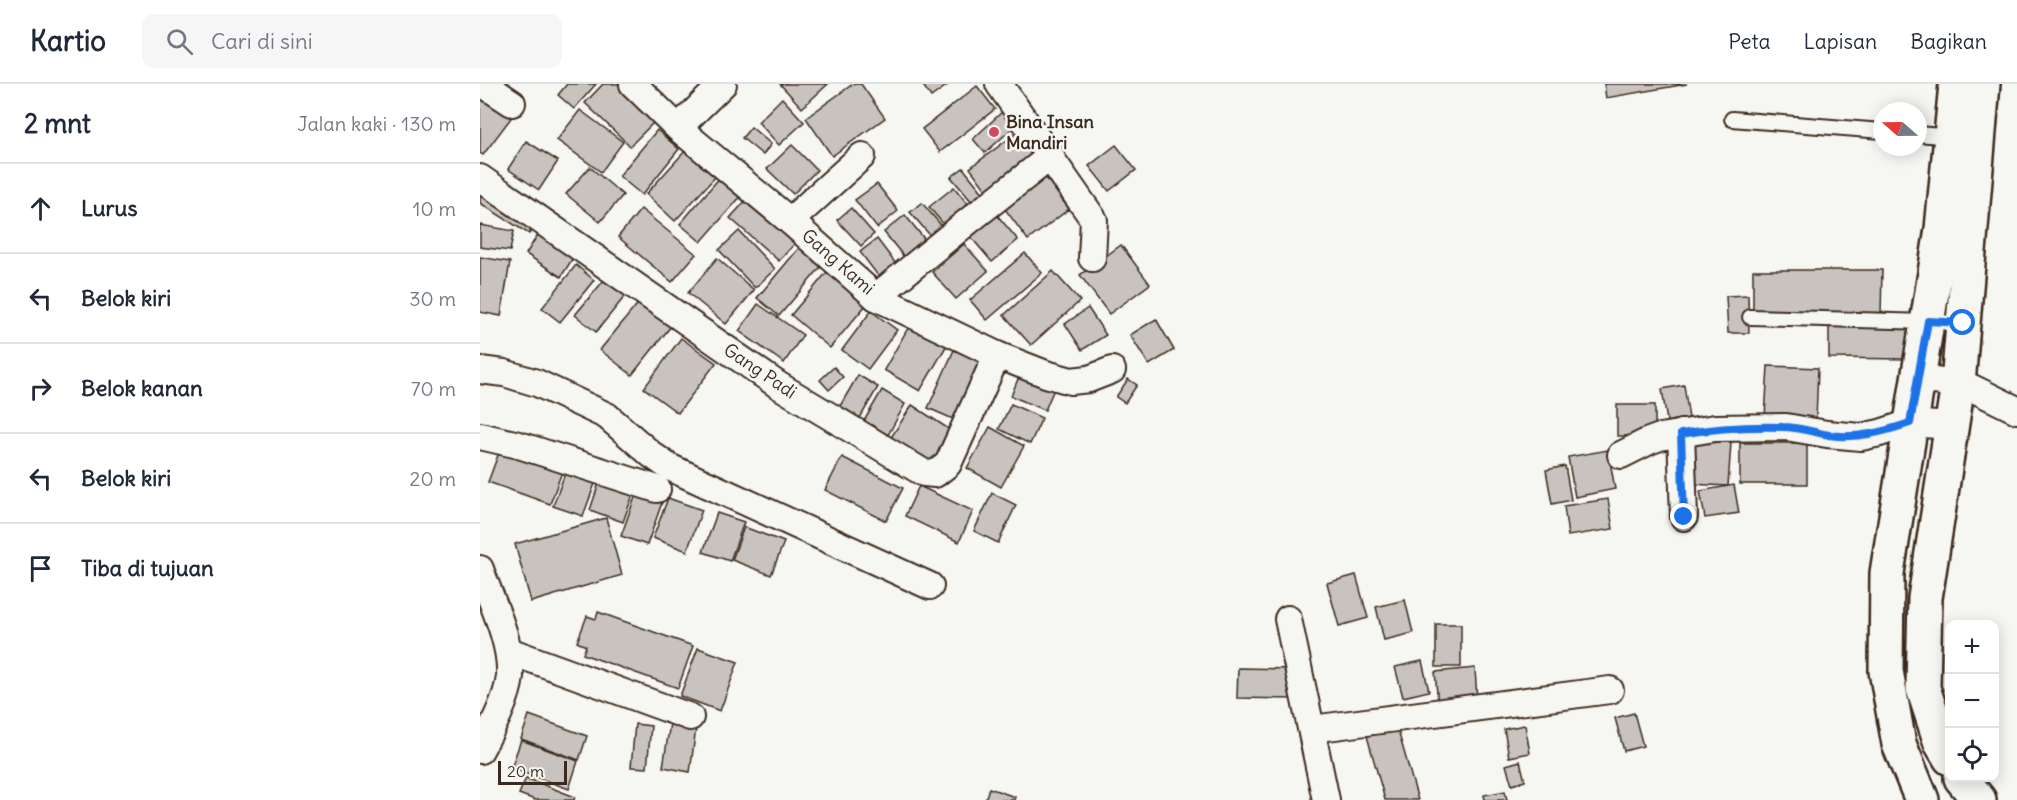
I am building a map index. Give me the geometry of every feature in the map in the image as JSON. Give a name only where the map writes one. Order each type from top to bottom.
[{"type":"main road","points":[[1922,800],[1899,744],[1885,659],[1887,573],[1942,229],[1956,84]]},
{"type":"main road","points":[[1945,750],[1922,680],[1925,598],[1958,384],[1983,84]]},
{"type":"main road","points":[[1965,782],[1979,800]]},
{"type":"street","points":[[483,84],[512,103]]},
{"type":"street","name":"Gang Kami","points":[[633,84],[678,128],[790,221],[876,297],[997,355],[1046,374],[1071,381],[1089,379],[1112,370]]},
{"type":"street","points":[[678,128],[723,84]]},
{"type":"street","points":[[999,84],[1094,220],[1092,258]]},
{"type":"street","points":[[790,221],[862,156]]},
{"type":"street","points":[[876,297],[1051,156]]},
{"type":"street","name":"Gang Padi","points":[[480,178],[778,385],[924,473],[935,474],[948,464],[997,355]]},
{"type":"street","points":[[480,370],[504,373],[537,383],[607,416],[669,467],[930,586]]},
{"type":"street","points":[[1918,379],[1972,388],[2017,410]]},
{"type":"street","points":[[1621,455],[1649,441],[1715,428],[1785,427],[1861,437],[1910,423],[1950,426]]},
{"type":"street","points":[[1681,434],[1684,517]]},
{"type":"street","points":[[480,436],[519,445],[657,489]]},
{"type":"street","points":[[480,569],[509,651],[510,678],[496,722],[480,750]]},
{"type":"street","points":[[1288,619],[1326,800]]},
{"type":"street","points":[[509,651],[690,717]]},
{"type":"street","points":[[1311,729],[1610,690]]},
{"type":"lane","points":[[1732,120],[1873,130]]},
{"type":"lane","points":[[1927,135],[1951,137]]},
{"type":"lane","points":[[1750,317],[1963,323]]},
{"type":"building","points":[[567,84],[596,84],[574,109],[558,95]]},
{"type":"building","points":[[603,84],[624,84],[659,117],[630,146],[585,103]]},
{"type":"building","points":[[780,84],[828,84],[802,108]]},
{"type":"building","points":[[853,84],[861,84],[885,118],[832,156],[806,118]]},
{"type":"building","points":[[922,84],[949,84],[931,97]]},
{"type":"building","points":[[1604,84],[1687,84],[1606,98]]},
{"type":"building","points":[[977,86],[995,109],[940,152],[922,129]]},
{"type":"building","points":[[480,88],[514,114],[483,155],[480,153]]},
{"type":"building","points":[[782,98],[804,122],[779,145],[758,122]]},
{"type":"building","points":[[580,110],[623,142],[601,172],[557,140]]},
{"type":"building","name":"Bina Insan Mandiri","points":[[1003,111],[1016,125],[985,153],[973,139]]},
{"type":"building","points":[[751,127],[771,144],[763,155],[742,138]]},
{"type":"building","points":[[657,130],[679,149],[642,195],[619,176]]},
{"type":"building","points":[[1019,131],[1041,160],[992,198],[970,168]]},
{"type":"building","points":[[526,141],[558,161],[539,190],[508,169]]},
{"type":"building","points":[[792,145],[817,170],[793,194],[767,169]]},
{"type":"building","points":[[1116,145],[1136,170],[1109,191],[1089,166]]},
{"type":"building","points":[[686,150],[715,177],[675,221],[646,194]]},
{"type":"building","points":[[590,167],[623,195],[600,222],[566,194]]},
{"type":"building","points":[[963,168],[988,199],[977,208],[951,177]]},
{"type":"building","points":[[721,176],[742,195],[701,242],[680,224]]},
{"type":"building","points":[[1046,178],[1069,209],[1028,240],[1005,209]]},
{"type":"building","points":[[877,184],[898,211],[877,228],[855,200]]},
{"type":"building","points":[[480,187],[536,223],[529,234],[480,203]]},
{"type":"building","points":[[954,187],[975,213],[951,233],[929,207]]},
{"type":"building","points":[[750,196],[799,239],[779,261],[730,218]]},
{"type":"building","points":[[922,203],[946,231],[935,241],[910,212]]},
{"type":"building","points":[[851,208],[874,234],[861,246],[837,220]]},
{"type":"building","points":[[641,209],[696,254],[672,282],[618,237]]},
{"type":"building","points":[[905,215],[930,246],[909,263],[884,232]]},
{"type":"building","points":[[997,215],[1018,240],[992,262],[971,237]]},
{"type":"building","points":[[480,225],[514,231],[510,251],[480,247]]},
{"type":"building","points":[[540,231],[576,253],[561,277],[526,254]]},
{"type":"building","points":[[739,231],[775,269],[755,288],[719,250]]},
{"type":"building","points":[[877,239],[899,268],[882,281],[860,252]]},
{"type":"building","points":[[804,242],[826,261],[779,316],[757,298]]},
{"type":"building","points":[[964,244],[988,271],[956,299],[932,272]]},
{"type":"building","points":[[1121,245],[1150,284],[1109,314],[1080,275]]},
{"type":"building","points":[[1025,253],[1042,273],[987,320],[970,300]]},
{"type":"building","points":[[480,257],[510,262],[501,316],[480,312]]},
{"type":"building","points":[[717,258],[754,290],[726,324],[688,293]]},
{"type":"building","points":[[576,265],[594,280],[560,322],[542,308]]},
{"type":"building","points":[[832,266],[871,299],[830,348],[791,315]]},
{"type":"building","points":[[1753,270],[1882,270],[1881,315],[1753,314]]},
{"type":"building","points":[[1053,271],[1080,301],[1031,345],[1004,315]]},
{"type":"building","points":[[610,273],[630,290],[596,332],[575,315]]},
{"type":"building","points":[[1748,295],[1749,333],[1728,333],[1726,296]]},
{"type":"building","points":[[640,301],[671,326],[632,375],[600,350]]},
{"type":"building","points":[[758,304],[803,335],[784,363],[739,331]]},
{"type":"building","points":[[1088,308],[1106,335],[1082,350],[1065,324]]},
{"type":"building","points":[[871,311],[897,330],[868,369],[842,350]]},
{"type":"building","points":[[915,316],[951,338],[920,391],[884,370]]},
{"type":"building","points":[[1156,319],[1174,350],[1149,365],[1130,335]]},
{"type":"building","points":[[1829,326],[1908,328],[1907,359],[1829,358]]},
{"type":"building","points":[[681,338],[716,363],[678,413],[644,388]]},
{"type":"building","points":[[958,341],[991,356],[960,422],[928,408]]},
{"type":"building","points":[[1768,366],[1818,368],[1816,420],[1765,417]]},
{"type":"building","points":[[834,367],[843,377],[829,390],[820,380]]},
{"type":"building","points":[[1023,367],[1057,382],[1045,410],[1011,396]]},
{"type":"building","points":[[858,375],[878,387],[860,418],[840,406]]},
{"type":"building","points":[[1128,379],[1137,385],[1125,403],[1116,397]]},
{"type":"building","points":[[1684,385],[1690,425],[1668,428],[1662,389]]},
{"type":"building","points":[[882,390],[905,404],[888,435],[864,421]]},
{"type":"building","points":[[1011,404],[1042,418],[1030,444],[999,429]]},
{"type":"building","points":[[912,405],[955,433],[932,470],[888,442]]},
{"type":"building","points":[[1617,405],[1655,405],[1655,436],[1617,436]]},
{"type":"building","points":[[990,427],[1024,446],[1001,487],[967,468]]},
{"type":"building","points":[[1693,440],[1731,442],[1728,486],[1690,484]]},
{"type":"building","points":[[1740,443],[1807,443],[1807,484],[1740,484]]},
{"type":"building","points":[[501,447],[563,469],[550,504],[488,482]]},
{"type":"building","points":[[1608,450],[1615,489],[1575,497],[1568,457]]},
{"type":"building","points":[[842,457],[903,488],[886,521],[825,490]]},
{"type":"building","points":[[1565,466],[1571,500],[1552,504],[1546,470]]},
{"type":"building","points":[[567,468],[597,478],[583,516],[553,506]]},
{"type":"building","points":[[602,474],[636,486],[623,522],[590,510]]},
{"type":"building","points":[[1734,485],[1739,513],[1705,518],[1700,491]]},
{"type":"building","points":[[639,486],[665,494],[647,545],[621,536]]},
{"type":"building","points":[[919,486],[973,511],[959,542],[905,516]]},
{"type":"building","points":[[992,493],[1016,505],[998,543],[974,531]]},
{"type":"building","points":[[668,498],[702,510],[687,551],[653,538]]},
{"type":"building","points":[[1608,499],[1613,529],[1568,536],[1564,506]]},
{"type":"building","points":[[717,513],[744,522],[730,561],[703,552]]},
{"type":"building","points":[[606,518],[622,575],[531,602],[515,544]]},
{"type":"building","points":[[744,527],[784,542],[771,575],[732,560]]},
{"type":"building","points":[[1356,575],[1368,618],[1339,626],[1327,583]]},
{"type":"building","points":[[1405,600],[1413,633],[1384,640],[1376,607]]},
{"type":"building","points":[[598,612],[693,646],[678,688],[583,654],[586,646],[577,642],[587,616],[596,619]]},
{"type":"building","points":[[1436,624],[1461,624],[1461,667],[1436,667]]},
{"type":"building","points":[[698,648],[738,662],[720,711],[680,696]]},
{"type":"building","points":[[1422,661],[1429,691],[1403,697],[1395,667]]},
{"type":"building","points":[[1238,668],[1298,669],[1298,699],[1237,698]]},
{"type":"building","points":[[1475,668],[1477,701],[1438,704],[1435,672]]},
{"type":"building","points":[[1634,713],[1643,746],[1624,751],[1615,718]]},
{"type":"building","points":[[529,715],[587,736],[579,760],[521,739]]},
{"type":"building","points":[[671,717],[697,721],[690,772],[663,767]]},
{"type":"building","points":[[635,724],[651,726],[647,768],[631,767]]},
{"type":"building","points":[[1525,725],[1530,753],[1509,757],[1504,729]]},
{"type":"building","points":[[1397,727],[1418,800],[1385,800],[1367,736]]},
{"type":"building","points":[[521,740],[578,761],[569,789],[511,768]]},
{"type":"building","points":[[1520,761],[1525,781],[1512,785],[1506,765]]},
{"type":"building","points":[[526,778],[575,797],[574,800],[535,800],[519,794]]},
{"type":"building","points":[[989,788],[1015,797],[1014,800],[985,800]]},
{"type":"building","points":[[1505,791],[1507,800],[1485,800],[1484,795]]},
{"type":"place","name":"Bina Insan Mandiri","points":[[994,132]]},
{"type":"route","points":[[1684,517],[1681,434],[1715,428],[1785,427],[1861,437],[1910,423],[1928,321],[1963,323]]}]
